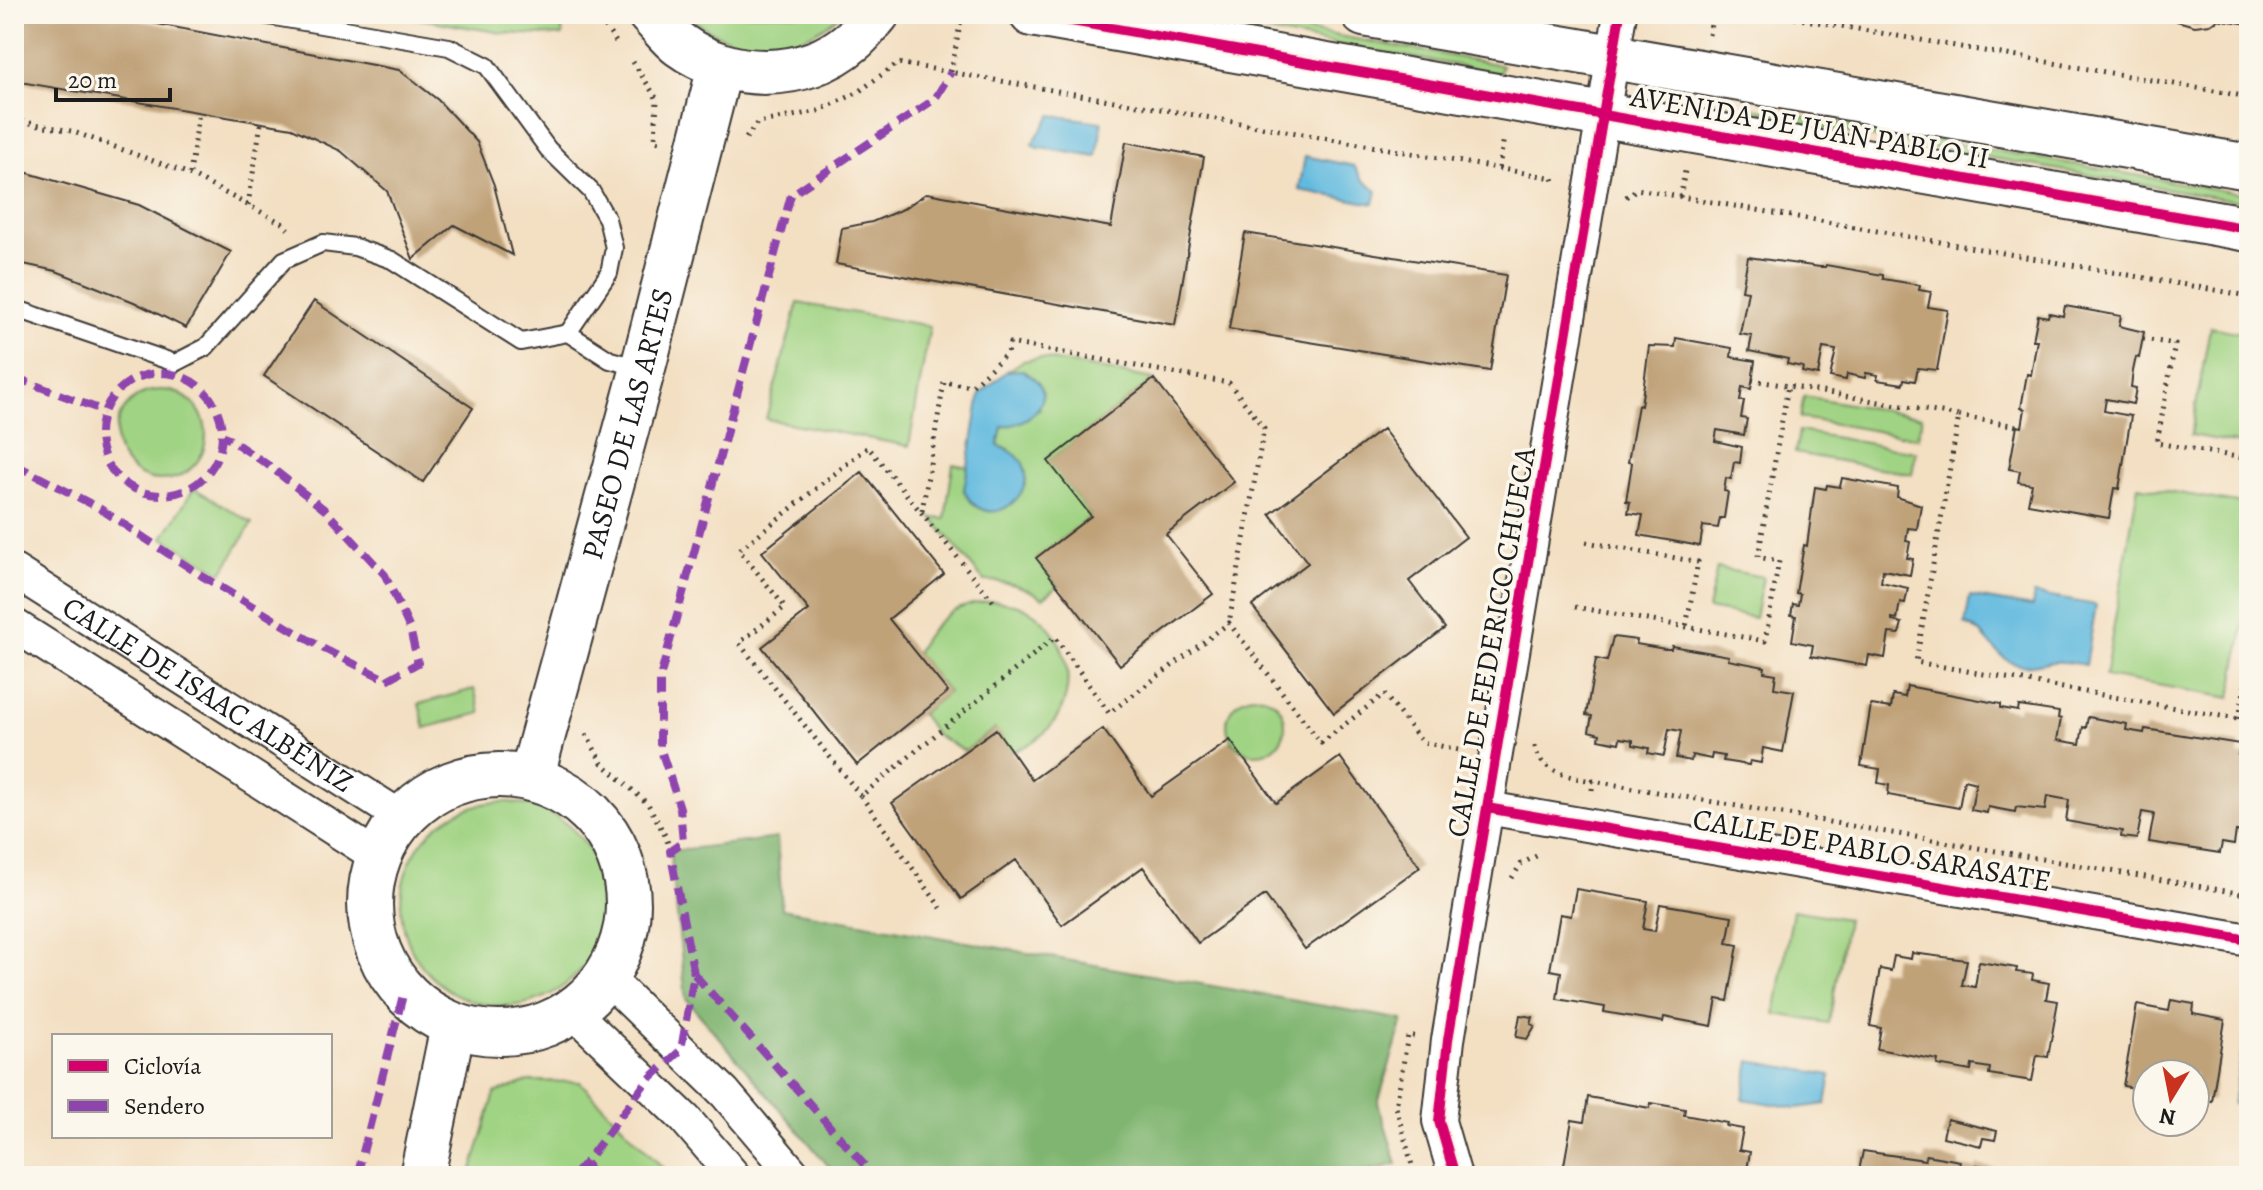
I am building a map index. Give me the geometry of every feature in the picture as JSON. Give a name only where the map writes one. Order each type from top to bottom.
[{"type":"street","points":[[650,14],[679,45],[720,67],[769,73],[817,62],[852,42],[877,14]]},
{"type":"street","name":"AVENIDA DE JUAN PABLO II","points":[[1032,14],[2249,229]]},
{"type":"street","name":"AVENIDA DE JUAN PABLO II","points":[[1364,14],[2249,167]]},
{"type":"street","name":"CALLE DE FEDERICO CHUECA","points":[[1455,1176],[1439,1121],[1448,1040],[1620,14]]},
{"type":"street","name":"PASEO DE LAS ARTES","points":[[531,779],[643,368],[720,67]]},
{"type":"street","name":"CALLE DE ISAAC ALBÉNIZ","points":[[14,571],[401,817]]},
{"type":"street","name":"CALLE DE ISAAC ALBÉNIZ","points":[[14,625],[378,857]]},
{"type":"street","points":[[486,774],[531,779],[583,805],[613,842],[628,889],[624,939],[607,978],[573,1012],[548,1024],[504,1034],[453,1026],[412,1001],[382,963],[368,913],[373,866],[401,817],[441,787],[486,774]]},
{"type":"street","name":"CALLE DE PABLO SARASATE","points":[[1487,808],[2249,940]]},
{"type":"street","points":[[607,978],[725,1093],[795,1176]]},
{"type":"street","points":[[573,1012],[685,1119],[734,1176]]},
{"type":"street","points":[[422,1176],[453,1026]]},
{"type":"lane","points":[[257,14],[449,47],[487,66],[548,149],[591,191],[607,219],[614,248],[609,273],[568,333]]},
{"type":"lane","points":[[14,308],[175,363],[206,347],[284,260],[323,243],[355,247],[392,260],[521,342],[568,333],[610,360],[643,368]]},
{"type":"path","points":[[596,14],[657,99],[655,141],[733,160],[739,146],[757,123],[818,111],[857,93],[898,63],[1553,178],[1557,190]]},
{"type":"path","points":[[951,72],[962,14]]},
{"type":"path","points":[[1771,14],[2249,97]]},
{"type":"path","points":[[190,174],[199,112]]},
{"type":"path","points":[[14,120],[71,131],[190,174],[282,223],[308,250]]},
{"type":"path","points":[[248,205],[261,123]]},
{"type":"path","points":[[1586,226],[1620,232],[1626,197],[1637,189],[2249,296]]},
{"type":"path","points":[[2143,339],[2175,344],[2157,443],[2249,459]]},
{"type":"path","points":[[861,796],[1055,637],[1109,713],[1229,623],[1264,428],[1229,383],[1010,343],[1007,353],[972,386],[944,382],[921,512]]},
{"type":"path","points":[[1752,380],[2017,426]]},
{"type":"path","points":[[1575,607],[1765,641],[1779,561],[1758,557],[1788,386]]},
{"type":"path","points":[[1959,416],[1916,662],[2249,721]]},
{"type":"path","points":[[941,908],[861,796],[739,643],[785,607],[739,550],[868,447],[993,601]]},
{"type":"path","points":[[1586,542],[1698,562],[1686,627]]},
{"type":"path","points":[[1229,623],[1321,743],[1384,694],[1422,742],[1459,750]]},
{"type":"path","points":[[2239,719],[2249,663]]},
{"type":"path","points":[[580,723],[602,763],[648,804],[670,851]]},
{"type":"path","points":[[1534,734],[1535,752],[1548,767],[1568,777],[1593,781]]},
{"type":"path","points":[[1510,882],[1521,864],[1539,854],[1551,853]]},
{"type":"green space","points":[[390,14],[560,14],[563,36],[502,33]]},
{"type":"green space","points":[[687,14],[841,14],[805,37],[764,45],[723,37]]},
{"type":"green space","points":[[1164,14],[1215,14],[1502,65],[1500,73]]},
{"type":"green space","points":[[1713,101],[2249,195],[2249,203],[1712,109]]},
{"type":"green space","points":[[798,303],[930,326],[909,446],[766,419]]},
{"type":"green space","points":[[2210,327],[2249,334],[2249,431],[2246,445],[2191,435]]},
{"type":"green space","points":[[1040,358],[1154,379],[1049,461],[1091,516],[1037,558],[1058,586],[1043,598],[1015,585],[984,581],[932,518],[945,519],[953,464],[968,467],[964,490],[1009,449],[998,446],[1002,426],[1022,421],[1040,409],[1021,370],[1007,371],[1023,361]]},
{"type":"green space","points":[[161,390],[178,394],[193,403],[202,418],[206,435],[202,452],[193,467],[178,476],[161,480],[144,476],[129,467],[120,452],[116,435],[120,418],[129,403],[144,394]]},
{"type":"green space","points":[[1804,396],[1922,417],[1918,438],[1800,418]]},
{"type":"green space","points":[[1799,431],[1916,452],[1912,474],[1795,453]]},
{"type":"green space","points":[[2138,486],[2249,505],[2249,593],[2231,698],[2105,676]]},
{"type":"green space","points":[[194,488],[252,523],[222,573],[163,538]]},
{"type":"green space","points":[[1717,568],[1763,577],[1755,618],[1708,609]]},
{"type":"green space","points":[[993,601],[1018,605],[1046,624],[1063,653],[1067,687],[1056,719],[1031,743],[1012,752],[995,729],[965,751],[936,735],[921,714],[948,692],[916,653],[930,631],[947,615],[967,605]]},
{"type":"green space","points":[[474,689],[481,713],[425,728],[419,704]]},
{"type":"green space","points":[[1256,696],[1277,704],[1285,725],[1277,746],[1256,754],[1235,746],[1227,725],[1235,704]]},
{"type":"green space","points":[[503,802],[542,809],[575,832],[598,865],[605,904],[598,943],[575,976],[542,999],[503,1006],[464,999],[431,976],[408,943],[401,904],[408,865],[431,832],[464,809]]},
{"type":"green space","points":[[777,838],[782,909],[1403,1020],[1378,1103],[1397,1164],[1347,1176],[837,1176],[686,999],[670,851]]},
{"type":"green space","points":[[1793,910],[1847,919],[1829,1023],[1775,1014]]},
{"type":"green space","points":[[529,1081],[580,1082],[671,1176],[470,1176],[495,1093]]},
{"type":"water","points":[[1051,115],[1102,122],[1097,157],[1035,147],[1032,144]]},
{"type":"water","points":[[1305,156],[1354,166],[1363,180],[1377,191],[1374,204],[1299,190]]},
{"type":"water","points":[[1021,370],[1034,378],[1043,396],[1026,419],[1002,427],[998,446],[1017,456],[1025,470],[1025,485],[1017,498],[1005,508],[991,511],[976,506],[964,490],[980,394],[1007,371]]},
{"type":"water","points":[[2034,594],[2096,605],[2086,665],[2061,662],[2025,666],[2015,664],[2003,657],[1978,631],[1965,624],[1970,596],[2032,607]]},
{"type":"water","points":[[2249,1017],[2249,1108],[2233,1104]]},
{"type":"water","points":[[1750,1061],[1831,1075],[1826,1104],[1796,1108],[1743,1099]]},
{"type":"building","points":[[14,14],[105,14],[399,70],[438,100],[477,142],[494,185],[512,255],[454,225],[413,259],[387,191],[341,151],[292,128],[14,81]]},
{"type":"building","points":[[2179,14],[2249,14],[2249,24],[2217,19],[2210,24],[2195,26],[2177,21]]},
{"type":"building","points":[[1126,142],[1204,157],[1175,325],[836,264],[842,228],[872,222],[903,209],[927,193],[1111,227]]},
{"type":"building","points":[[14,169],[139,205],[231,252],[186,328],[134,302],[56,271],[14,262]]},
{"type":"building","points":[[1245,233],[1506,275],[1490,371],[1229,329]]},
{"type":"building","points":[[1748,257],[1820,267],[1826,265],[1920,285],[1919,290],[1931,292],[1928,307],[1948,310],[1937,370],[1918,368],[1915,381],[1904,379],[1903,384],[1877,380],[1878,375],[1866,373],[1865,378],[1847,374],[1846,380],[1830,377],[1836,350],[1823,348],[1818,375],[1802,372],[1803,367],[1787,364],[1788,359],[1749,351],[1752,336],[1740,334],[1748,291],[1742,290]]},
{"type":"building","points":[[314,301],[473,408],[423,482],[264,376]]},
{"type":"building","points":[[2065,306],[2121,316],[2119,326],[2144,332],[2133,371],[2131,387],[2136,388],[2133,404],[2106,399],[2104,411],[2131,416],[2119,489],[2114,488],[2109,518],[2028,504],[2032,484],[2018,482],[2020,471],[2009,469],[2017,426],[2022,427],[2025,409],[2021,408],[2027,374],[2031,375],[2038,315],[2048,317],[2049,313],[2063,316]]},
{"type":"building","points":[[1676,338],[1732,348],[1731,357],[1755,361],[1751,389],[1742,387],[1740,401],[1744,401],[1741,418],[1747,419],[1744,435],[1717,430],[1715,441],[1742,447],[1740,463],[1734,462],[1731,479],[1726,478],[1724,491],[1728,492],[1724,518],[1720,518],[1718,528],[1703,526],[1700,546],[1639,535],[1643,515],[1628,513],[1630,502],[1626,501],[1632,463],[1628,462],[1638,405],[1641,406],[1649,346],[1675,347]]},
{"type":"building","points":[[1154,379],[1234,482],[1166,534],[1213,594],[1120,665],[1036,558],[1091,516],[1048,461]]},
{"type":"building","points":[[1383,429],[1466,537],[1409,581],[1445,628],[1334,713],[1252,606],[1308,563],[1270,514]]},
{"type":"building","points":[[862,472],[944,574],[889,619],[948,692],[857,765],[762,647],[809,610],[762,552]]},
{"type":"building","points":[[1842,478],[1898,488],[1897,497],[1921,505],[1917,529],[1908,528],[1906,541],[1910,542],[1907,558],[1913,559],[1910,575],[1883,570],[1881,582],[1908,588],[1905,603],[1900,602],[1897,619],[1892,618],[1892,621],[1902,623],[1899,634],[1889,633],[1885,658],[1869,655],[1867,666],[1811,656],[1813,645],[1792,641],[1796,616],[1791,615],[1793,604],[1798,605],[1800,594],[1796,593],[1804,545],[1807,546],[1815,487],[1840,487]]},
{"type":"building","points":[[1613,637],[1637,640],[1636,644],[1665,649],[1672,646],[1729,656],[1728,660],[1765,667],[1764,672],[1776,674],[1774,688],[1794,691],[1783,752],[1763,748],[1761,763],[1750,761],[1749,765],[1723,761],[1724,756],[1712,754],[1711,759],[1692,755],[1691,761],[1676,758],[1681,731],[1669,729],[1664,756],[1648,753],[1649,748],[1633,745],[1633,740],[1620,738],[1619,743],[1599,739],[1600,734],[1589,731],[1592,716],[1586,715],[1596,659],[1607,661]]},
{"type":"building","points":[[1907,686],[2001,704],[2001,708],[2018,711],[2019,706],[2059,712],[2058,718],[2061,719],[2057,740],[2080,744],[2088,717],[2127,724],[2126,730],[2144,733],[2145,729],[2240,744],[2238,755],[2249,757],[2249,833],[2236,831],[2234,845],[2222,843],[2220,853],[2149,842],[2154,814],[2142,812],[2137,839],[2121,837],[2122,831],[2066,821],[2069,800],[2047,796],[2045,810],[2016,807],[2015,812],[1988,807],[1987,813],[1971,810],[1976,783],[1964,780],[1959,808],[1888,795],[1889,785],[1878,783],[1880,769],[1861,766],[1871,705],[1891,708],[1893,695],[1905,697]]},
{"type":"building","points":[[996,729],[1032,780],[1103,729],[1151,796],[1230,740],[1276,803],[1340,757],[1420,867],[1305,949],[1265,895],[1198,943],[1143,867],[1062,925],[1016,860],[961,899],[892,803]]},
{"type":"building","points":[[1576,889],[1648,901],[1643,929],[1655,931],[1660,904],[1732,916],[1727,943],[1738,945],[1728,1001],[1717,999],[1712,1026],[1664,1017],[1663,1022],[1604,1012],[1605,1007],[1557,999],[1561,972],[1550,970],[1560,914],[1571,916]]},
{"type":"building","points":[[1912,953],[1967,960],[1962,985],[1975,987],[1979,962],[2017,968],[2016,972],[2033,974],[2032,980],[2049,983],[2046,999],[2058,1001],[2048,1057],[2037,1055],[2032,1081],[1989,1074],[1990,1068],[1972,1065],[1971,1071],[1937,1065],[1938,1060],[1877,1049],[1881,1028],[1870,1026],[1880,969],[1891,971],[1894,956],[1911,959]]},
{"type":"building","points":[[2171,1000],[2194,1004],[2193,1014],[2225,1020],[2212,1101],[2211,1058],[2131,1058],[2131,1087],[2123,1086],[2137,1005],[2169,1011]]},
{"type":"building","points":[[1520,1015],[1533,1017],[1531,1024],[1535,1026],[1527,1039],[1516,1037]]},
{"type":"building","points":[[1588,1097],[1650,1108],[1651,1103],[1685,1109],[1684,1115],[1743,1129],[1739,1150],[1750,1152],[1746,1176],[1562,1176],[1572,1120],[1584,1122]]},
{"type":"building","points":[[1947,1119],[1997,1131],[1995,1140],[1983,1138],[1981,1146],[1943,1137]]},
{"type":"building","points":[[1863,1151],[1925,1160],[1926,1155],[1960,1161],[1959,1167],[1976,1169],[1977,1165],[2019,1173],[2018,1176],[1846,1176],[1848,1169],[1859,1171]]},
{"type":"marked path","points":[[591,1176],[586,1162],[647,1081],[681,1050],[694,974],[670,851],[683,842],[680,808],[660,747],[660,678],[791,195],[935,99],[951,72]]},
{"type":"marked path","points":[[161,373],[184,378],[204,391],[217,411],[222,434],[217,457],[204,477],[184,490],[161,495],[138,490],[118,477],[105,457],[100,434],[105,411],[118,391],[138,378],[161,373]]},
{"type":"marked path","points":[[14,377],[104,411]]},
{"type":"marked path","points":[[14,464],[99,508],[202,576],[324,649],[387,680],[418,663],[410,629],[385,575],[325,510],[268,465],[223,435]]},
{"type":"marked path","points":[[694,974],[874,1176]]},
{"type":"marked path","points":[[357,1176],[404,991]]},
{"type":"marked path","points":[[573,1176],[586,1162]]},
{"type":"cycle path","points":[[1032,14],[2249,229]]},
{"type":"cycle path","points":[[1455,1176],[1439,1121],[1448,1040],[1620,14]]},
{"type":"cycle path","points":[[1487,808],[2249,940]]}]
